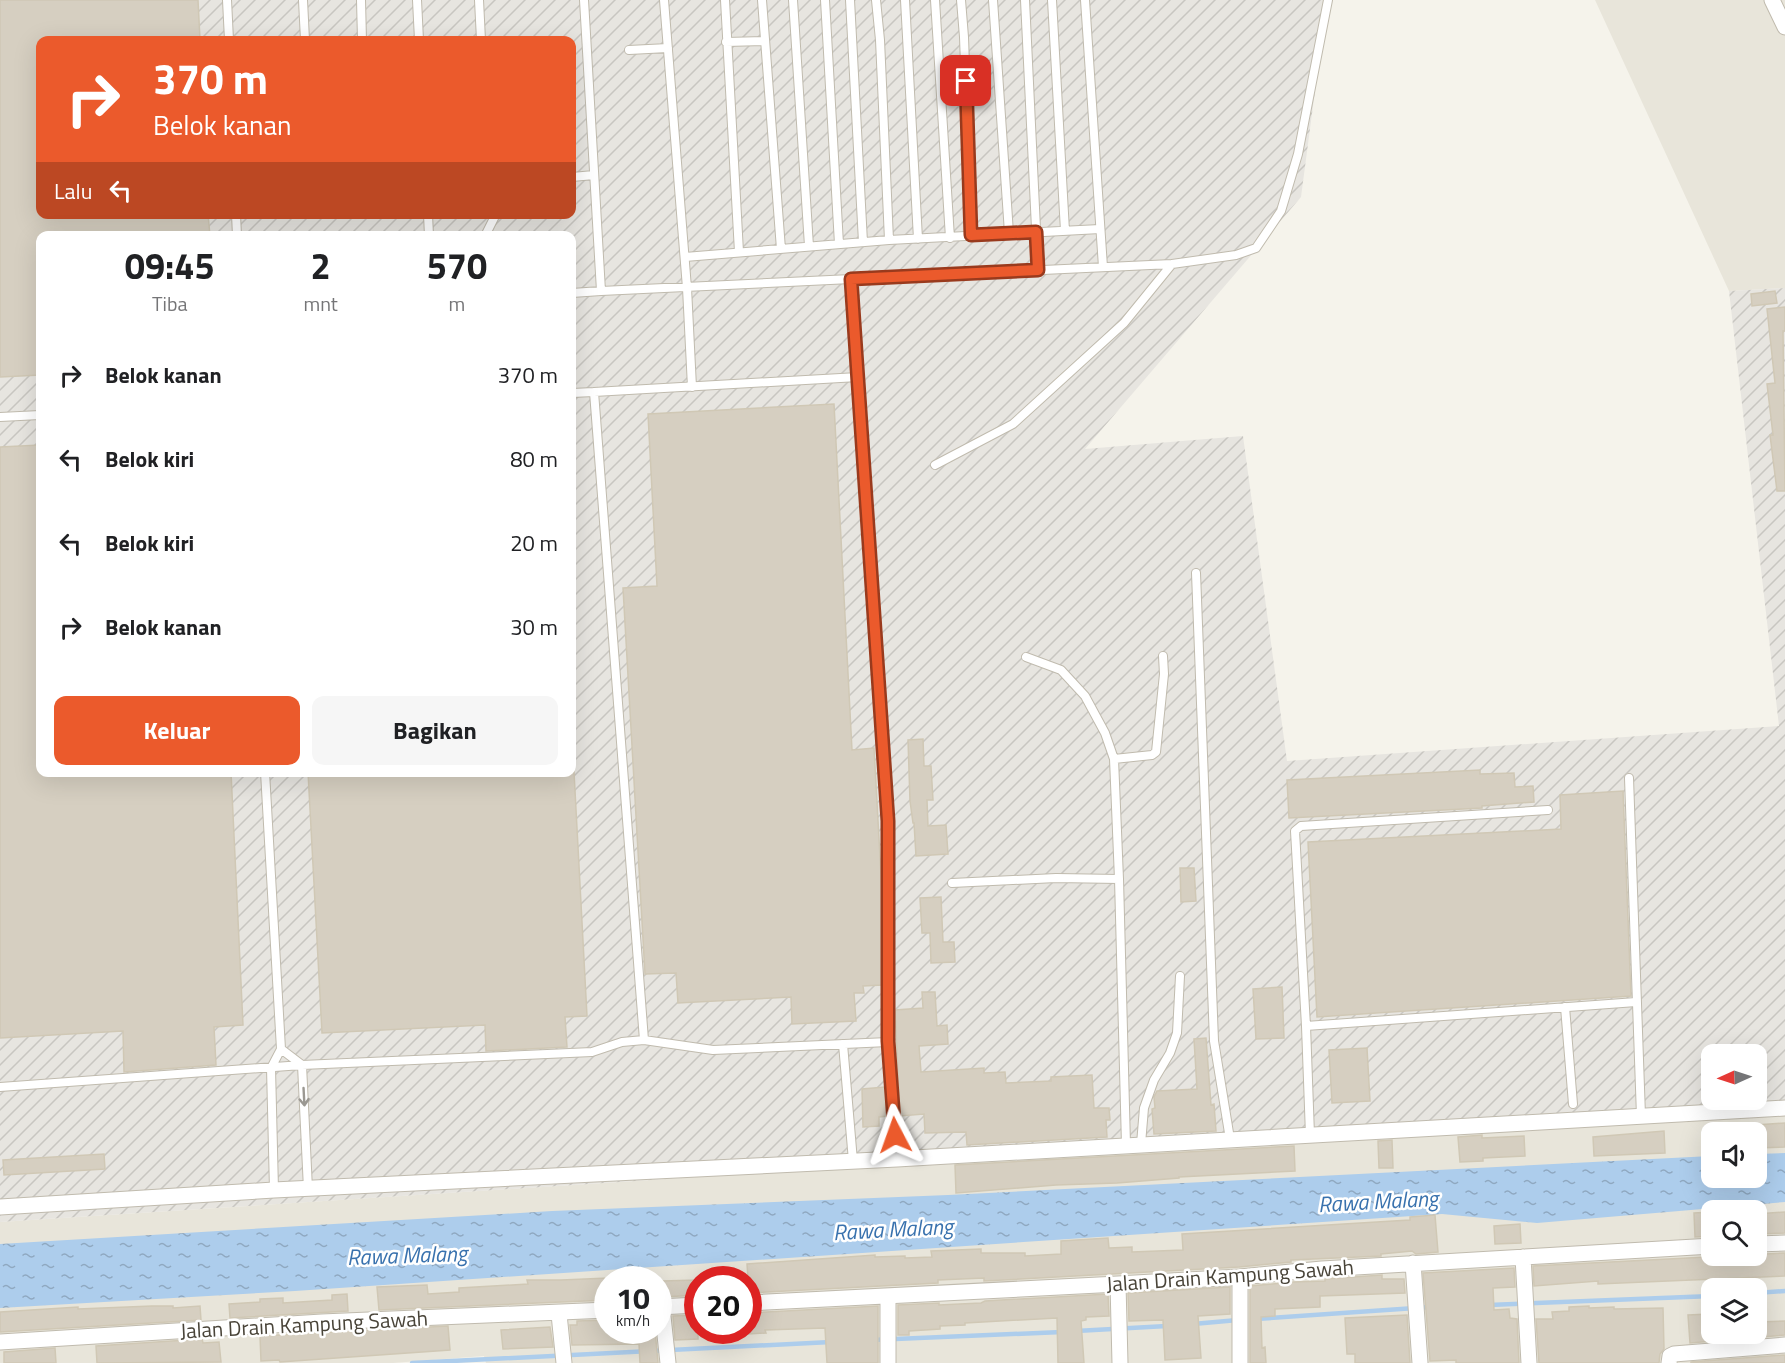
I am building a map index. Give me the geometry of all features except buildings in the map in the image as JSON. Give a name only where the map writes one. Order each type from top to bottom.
[{"type":"street","points":[[1772,0],[1785,27]]},
{"type":"street","points":[[0,1207],[274,1190],[897,1159],[1785,1108]]},
{"type":"street","points":[[1767,1243],[1785,1242]]},
{"type":"street","name":"Jalan Drain Kampung Sawah","points":[[762,1302],[1118,1284],[1413,1263],[1701,1247]]},
{"type":"street","points":[[1523,1257],[1529,1363]]},
{"type":"street","points":[[1413,1263],[1420,1363]]},
{"type":"street","points":[[1240,1276],[1240,1363]]},
{"type":"street","points":[[1118,1284],[1120,1363]]},
{"type":"street","points":[[888,1296],[888,1359]]},
{"type":"street","name":"Jalan Drain Kampung Sawah","points":[[0,1342],[322,1322],[594,1311]]},
{"type":"street","points":[[559,1314],[564,1362]]},
{"type":"street","points":[[666,1344],[668,1363]]},
{"type":"street","points":[[1669,1363],[1670,1356],[1674,1354],[1785,1345]]},
{"type":"lane","points":[[227,0],[229,36]]},
{"type":"lane","points":[[303,0],[305,36]]},
{"type":"lane","points":[[360,0],[363,36]]},
{"type":"lane","points":[[417,0],[419,36]]},
{"type":"lane","points":[[479,0],[481,36]]},
{"type":"lane","points":[[584,0],[601,291]]},
{"type":"lane","points":[[664,0],[685,257],[692,387]]},
{"type":"lane","points":[[725,0],[739,252]]},
{"type":"lane","points":[[762,0],[781,249]]},
{"type":"lane","points":[[793,0],[809,246]]},
{"type":"lane","points":[[825,0],[839,244]]},
{"type":"lane","points":[[850,0],[863,242]]},
{"type":"lane","points":[[876,0],[880,40],[889,240]]},
{"type":"lane","points":[[905,0],[918,239]]},
{"type":"lane","points":[[935,0],[950,238]]},
{"type":"lane","points":[[961,0],[971,235]]},
{"type":"lane","points":[[993,0],[1009,234]]},
{"type":"lane","points":[[1025,0],[1038,270]]},
{"type":"lane","points":[[1052,0],[1065,231]]},
{"type":"lane","points":[[1085,0],[1103,267]]},
{"type":"lane","points":[[576,293],[1172,264],[1236,255],[1256,248],[1281,211],[1298,154],[1328,0]]},
{"type":"lane","points":[[726,42],[765,41]]},
{"type":"lane","points":[[629,50],[668,48]]},
{"type":"lane","points":[[576,177],[594,175]]},
{"type":"lane","points":[[685,257],[889,240],[1100,229]]},
{"type":"lane","points":[[935,465],[1013,424],[1124,323],[1172,264]]},
{"type":"lane","points":[[851,279],[888,821],[888,1041],[897,1159]]},
{"type":"lane","points":[[576,393],[858,377]]},
{"type":"lane","points":[[594,393],[644,1040]]},
{"type":"lane","points":[[0,417],[36,416]]},
{"type":"lane","points":[[1196,573],[1214,1041],[1230,1139]]},
{"type":"lane","points":[[1114,759],[1152,756],[1156,752],[1164,674],[1162,656]]},
{"type":"lane","points":[[1026,657],[1061,670],[1085,696],[1105,733],[1114,759],[1134,1145]]},
{"type":"lane","points":[[265,777],[281,1049],[271,1068],[274,1190]]},
{"type":"lane","points":[[1629,778],[1641,1116]]},
{"type":"lane","points":[[1310,1135],[1295,831],[1301,826],[1548,810]]},
{"type":"lane","points":[[952,883],[1056,878],[1119,879]]},
{"type":"lane","points":[[1134,1145],[1154,1080],[1170,1053],[1177,1033],[1180,976]]},
{"type":"lane","points":[[1306,1026],[1636,1002]]},
{"type":"lane","points":[[1565,1007],[1573,1104]]},
{"type":"lane","points":[[0,1087],[302,1065],[592,1052],[622,1042],[644,1040],[713,1050],[888,1041]]},
{"type":"lane","points":[[843,1044],[853,1161]]},
{"type":"lane","points":[[281,1049],[302,1065],[308,1189]]},
{"type":"shaded area","points":[[0,0],[1327,0],[1301,197],[1085,449],[1243,436],[1287,761],[1779,726],[1729,291],[1785,288],[1785,1111],[929,1162],[0,1222]]},
{"type":"shaded area","points":[[1595,0],[1785,0],[1785,288],[1729,291]]},
{"type":"shaded area","points":[[1785,1111],[1785,1363],[486,1363],[484,1356],[393,1363],[0,1363],[0,1222],[929,1162]]},
{"type":"water","name":"Rawa Malang","points":[[1785,1153],[1785,1202],[1767,1204],[1767,1200],[1701,1200],[1701,1209],[1537,1223],[1442,1214],[667,1266],[594,1266],[594,1271],[0,1308],[0,1244],[552,1211],[948,1195],[1701,1157],[1701,1188],[1767,1188],[1767,1154]]},
{"type":"waterway","points":[[1767,1292],[1785,1291]]},
{"type":"waterway","points":[[1489,1305],[1701,1296]]},
{"type":"waterway","points":[[1256,1319],[1430,1307]]},
{"type":"waterway","points":[[1193,1324],[1238,1320]]},
{"type":"waterway","points":[[1076,1331],[1167,1326]]},
{"type":"waterway","points":[[872,1340],[1062,1332]]},
{"type":"waterway","points":[[412,1363],[831,1342]]},
{"type":"route","points":[[895,1135],[888,1041],[888,821],[851,279],[1038,270],[1036,232],[971,235],[966,81]]}]
